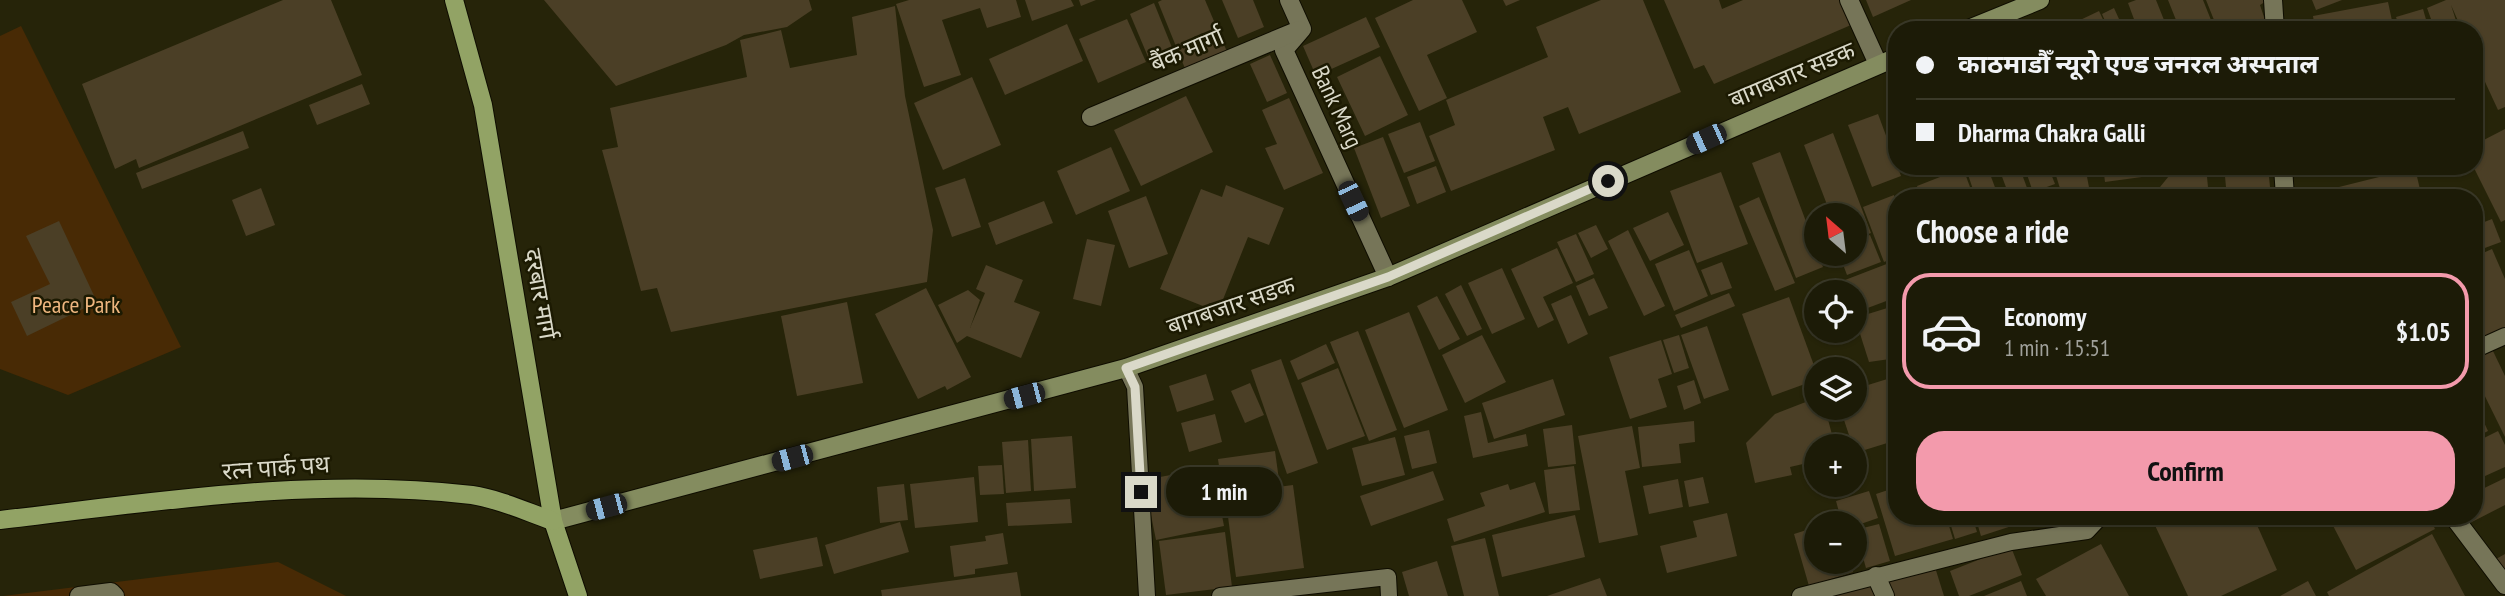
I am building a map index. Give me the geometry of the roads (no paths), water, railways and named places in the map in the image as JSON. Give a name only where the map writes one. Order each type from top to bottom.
[{"type":"main road","name":"दरबार मार्ग","points":[[454,0],[483,105],[553,521],[578,596]]},
{"type":"main road","points":[[1986,21],[2028,2]]},
{"type":"main road","name":"बागबजार सडक","points":[[553,521],[1126,368],[1388,277],[1888,60]]},
{"type":"main road","name":"रत्न पार्क पथ","points":[[0,520],[174,500],[331,488],[474,495],[553,521]]},
{"type":"street","points":[[1289,0],[1302,29]]},
{"type":"street","points":[[1849,0],[1878,64]]},
{"type":"street","points":[[2273,0],[2274,21]]},
{"type":"street","name":"बैंक मार्गा","points":[[1091,117],[1302,29]]},
{"type":"street","name":"Bank Marg","points":[[1302,29],[1284,50],[1388,277]]},
{"type":"street","points":[[2460,525],[2505,585]]},
{"type":"street","points":[[1876,576],[1885,596]]},
{"type":"street","points":[[79,596],[111,592],[115,596]]},
{"type":"lane","points":[[2483,346],[2505,336]]},
{"type":"lane","points":[[1126,368],[1135,387],[1147,596]]},
{"type":"lane","points":[[1800,596],[2011,542],[2087,531],[2093,525]]},
{"type":"lane","points":[[1220,596],[1388,577],[1389,596]]},
{"type":"park label","name":"Peace Park","points":[[76,305]]}]
